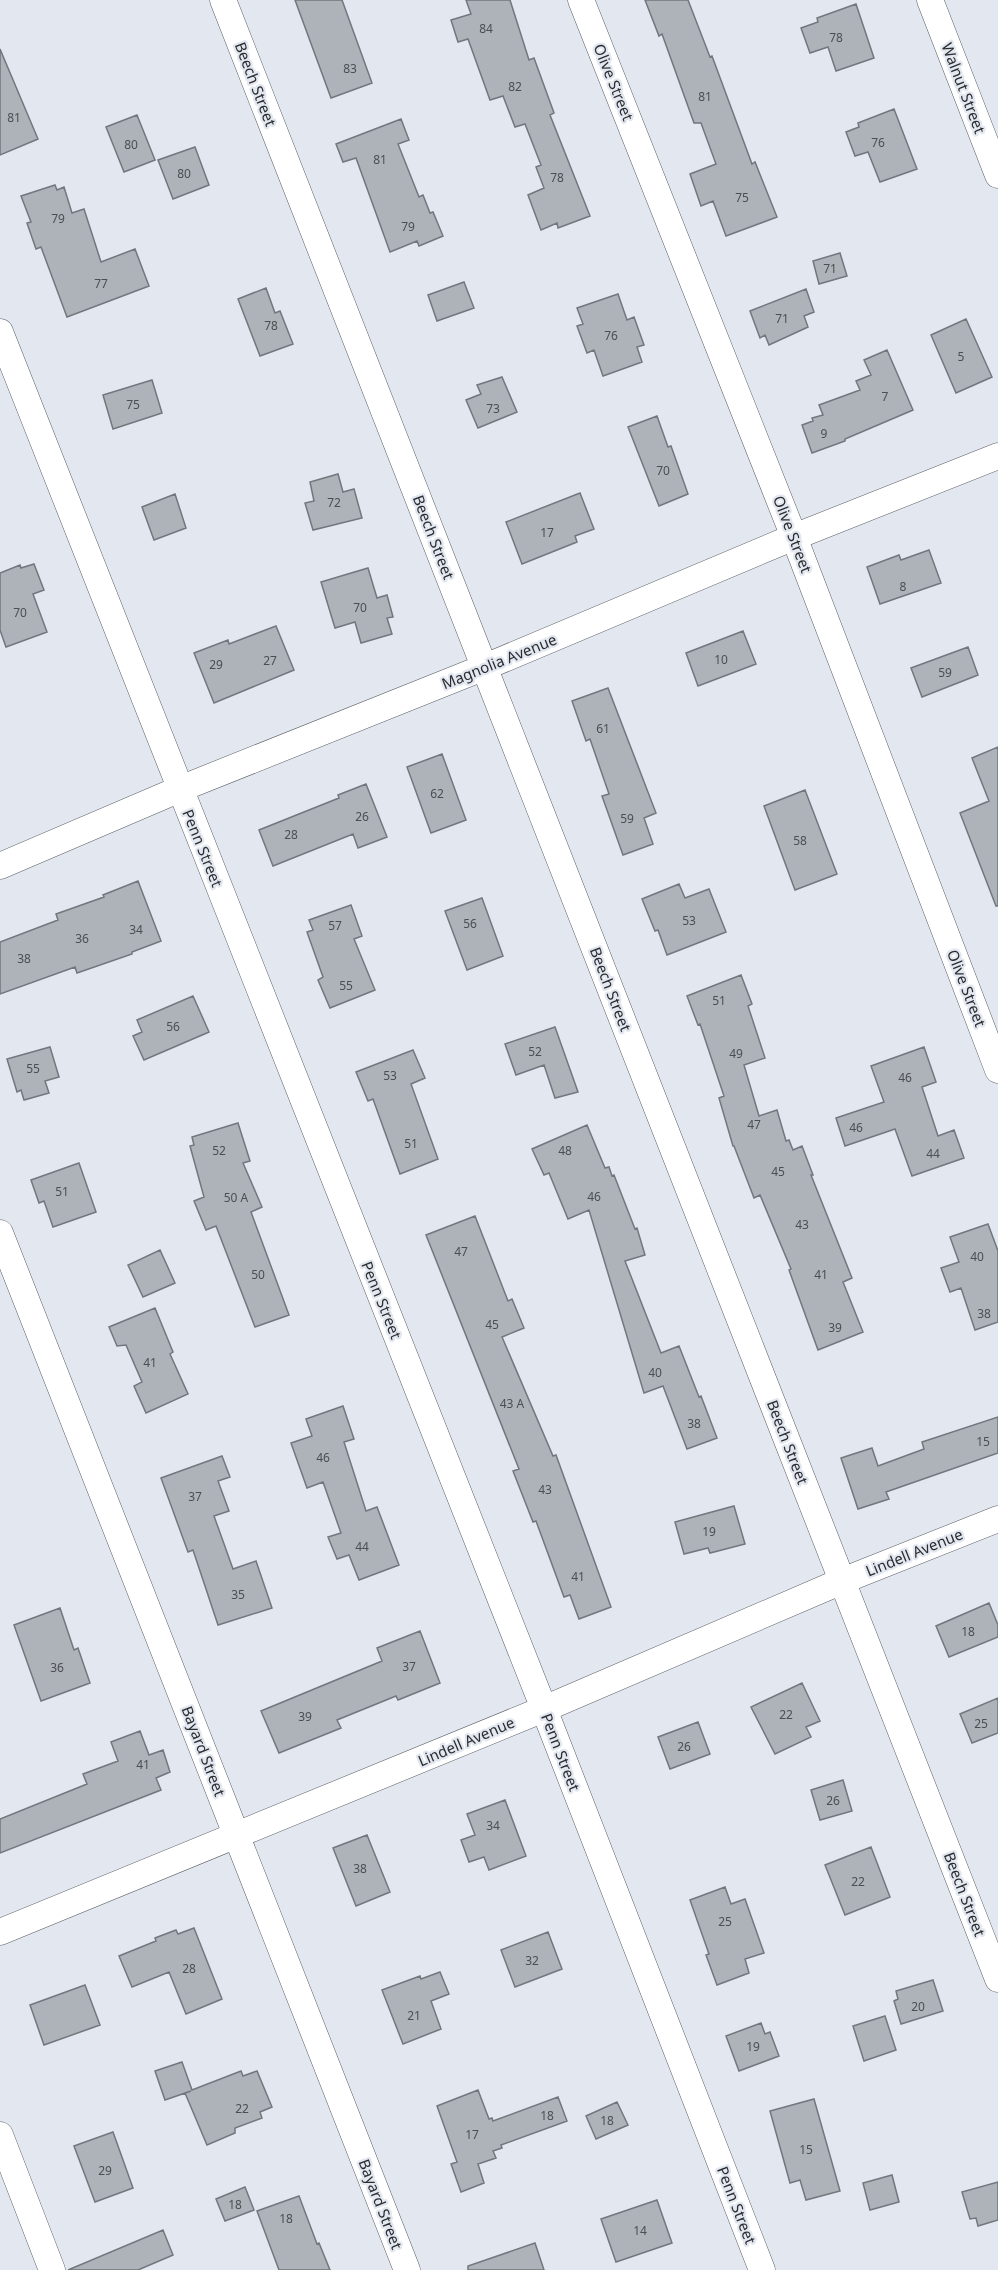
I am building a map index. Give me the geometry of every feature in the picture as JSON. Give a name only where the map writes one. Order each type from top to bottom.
[{"type":"street","name":"Beech Street","points":[[223,0],[998,1978]]},
{"type":"street","name":"Olive Street","points":[[581,0],[794,537],[998,1070]]},
{"type":"street","name":"Walnut Street","points":[[930,0],[998,175]]},
{"type":"street","name":"Penn Street","points":[[0,332],[544,1708],[762,2270]]},
{"type":"street","name":"Magnolia Avenue","points":[[0,866],[180,789],[485,668],[794,537],[998,456]]},
{"type":"street","name":"Bayard Street","points":[[0,1233],[407,2270]]},
{"type":"street","name":"Lindell Avenue","points":[[0,1932],[237,1836],[842,1581],[998,1519]]},
{"type":"street","points":[[0,2135],[52,2270]]},
{"type":"building","points":[[295,0],[342,0],[372,83],[331,98]]},
{"type":"building","points":[[466,0],[510,0],[529,60],[534,58],[554,113],[550,115],[590,216],[558,228],[557,223],[541,230],[528,195],[544,188],[536,167],[541,165],[525,124],[515,127],[503,96],[490,100],[468,39],[458,42],[451,20],[471,14]]},
{"type":"building","points":[[645,0],[688,0],[710,57],[712,56],[752,164],[755,162],[777,217],[726,236],[713,201],[701,206],[690,174],[716,164],[701,123],[694,123],[662,34],[659,36]]},
{"type":"building","points":[[856,4],[874,58],[836,71],[828,47],[810,53],[801,28],[818,22],[817,18]]},
{"type":"building","points":[[0,49],[38,139],[0,155]]},
{"type":"building","points":[[894,109],[917,169],[880,182],[868,152],[855,156],[846,132],[859,127],[858,123]]},
{"type":"building","points":[[137,115],[155,160],[124,172],[106,127]]},
{"type":"building","points":[[401,119],[409,140],[398,144],[419,197],[423,195],[443,236],[419,246],[417,241],[390,252],[356,158],[343,162],[336,144]]},
{"type":"building","points":[[195,147],[209,185],[173,199],[158,160]]},
{"type":"building","points":[[55,185],[57,190],[64,187],[72,213],[84,209],[101,262],[135,249],[149,286],[67,317],[41,247],[36,249],[27,223],[31,222],[21,196]]},
{"type":"building","points":[[840,253],[847,276],[819,284],[813,261]]},
{"type":"building","points":[[464,282],[474,308],[437,321],[428,295]]},
{"type":"building","points":[[266,288],[275,313],[280,311],[293,344],[260,356],[238,299]]},
{"type":"building","points":[[806,289],[814,312],[804,316],[808,327],[769,345],[765,335],[760,338],[750,311]]},
{"type":"building","points":[[618,294],[627,320],[634,317],[644,345],[637,347],[642,362],[603,376],[594,350],[587,353],[577,326],[583,324],[577,308]]},
{"type":"building","points":[[966,319],[992,377],[956,393],[931,335]]},
{"type":"building","points":[[887,350],[913,410],[845,439],[845,441],[812,453],[802,425],[813,421],[812,418],[823,415],[819,405],[860,390],[856,381],[871,375],[864,360]]},
{"type":"building","points":[[502,377],[517,412],[478,428],[466,400],[481,394],[477,385]]},
{"type":"building","points":[[152,380],[162,413],[113,429],[103,395]]},
{"type":"building","points":[[657,416],[668,447],[671,446],[688,494],[659,506],[628,427]]},
{"type":"building","points":[[338,474],[343,492],[354,489],[362,518],[313,530],[305,503],[314,501],[310,482]]},
{"type":"building","points":[[580,493],[594,529],[575,536],[577,542],[522,564],[506,522]]},
{"type":"building","points":[[175,494],[186,528],[154,540],[142,507]]},
{"type":"building","points":[[929,550],[941,583],[880,604],[867,567],[899,555],[901,560]]},
{"type":"building","points":[[34,564],[44,590],[33,594],[47,632],[6,647],[0,630],[0,573],[20,565],[21,568]]},
{"type":"building","points":[[368,568],[377,598],[387,595],[393,617],[387,618],[392,634],[361,643],[355,622],[335,628],[321,582]]},
{"type":"building","points":[[276,626],[294,670],[214,703],[194,653],[228,640],[229,644]]},
{"type":"building","points":[[743,631],[756,664],[698,686],[686,653]]},
{"type":"building","points":[[968,647],[978,675],[922,697],[911,668]]},
{"type":"building","points":[[608,688],[656,813],[644,818],[653,844],[623,855],[602,796],[609,794],[590,739],[586,741],[572,701]]},
{"type":"building","points":[[998,747],[998,906],[996,906],[960,813],[989,801],[972,758]]},
{"type":"building","points":[[442,754],[466,820],[431,833],[407,767]]},
{"type":"building","points":[[366,784],[387,837],[358,848],[353,834],[273,866],[259,830],[339,798],[338,795]]},
{"type":"building","points":[[805,790],[837,874],[795,890],[764,806]]},
{"type":"building","points":[[138,881],[161,941],[132,952],[132,954],[77,973],[75,967],[0,994],[0,942],[58,920],[56,914],[104,897],[103,895]]},
{"type":"building","points":[[679,884],[685,898],[709,889],[726,932],[667,955],[658,930],[655,931],[642,899]]},
{"type":"building","points":[[482,898],[503,956],[467,970],[445,911]]},
{"type":"building","points":[[351,905],[362,936],[354,939],[375,990],[330,1008],[318,980],[323,977],[307,932],[313,930],[309,920]]},
{"type":"building","points":[[741,975],[752,1004],[748,1006],[765,1058],[744,1065],[759,1116],[777,1110],[786,1141],[789,1140],[793,1150],[802,1146],[813,1175],[811,1175],[852,1278],[843,1282],[863,1332],[818,1350],[789,1270],[791,1269],[760,1195],[754,1198],[733,1146],[719,1098],[724,1096],[700,1024],[698,1025],[687,996]]},
{"type":"building","points":[[193,996],[209,1032],[144,1060],[133,1036],[142,1032],[137,1020]]},
{"type":"building","points":[[555,1027],[578,1092],[555,1098],[544,1065],[516,1075],[505,1044]]},
{"type":"building","points":[[50,1047],[59,1077],[45,1081],[49,1093],[24,1100],[21,1090],[17,1092],[7,1059]]},
{"type":"building","points":[[924,1047],[936,1082],[922,1087],[938,1136],[954,1130],[964,1158],[912,1176],[895,1129],[845,1146],[836,1118],[884,1102],[871,1066]]},
{"type":"building","points":[[413,1050],[425,1078],[411,1084],[438,1159],[400,1174],[373,1099],[368,1101],[356,1072]]},
{"type":"building","points":[[238,1123],[250,1161],[243,1163],[262,1207],[251,1212],[289,1315],[255,1327],[216,1226],[206,1230],[194,1201],[204,1197],[190,1146],[194,1145],[192,1137]]},
{"type":"building","points":[[587,1125],[605,1168],[609,1167],[612,1176],[614,1175],[635,1229],[637,1228],[645,1255],[625,1261],[661,1353],[679,1346],[717,1438],[687,1449],[663,1386],[644,1393],[589,1210],[568,1219],[549,1173],[544,1175],[532,1149]]},
{"type":"building","points":[[79,1163],[96,1212],[53,1227],[44,1201],[39,1203],[31,1180]]},
{"type":"building","points":[[475,1216],[508,1301],[512,1299],[524,1328],[502,1337],[553,1456],[556,1455],[611,1607],[579,1619],[570,1595],[564,1597],[536,1521],[533,1522],[513,1471],[519,1469],[426,1235]]},
{"type":"building","points":[[988,1224],[998,1251],[998,1322],[975,1330],[961,1288],[950,1292],[941,1268],[959,1262],[950,1237]]},
{"type":"building","points":[[160,1250],[175,1283],[143,1297],[128,1265]]},
{"type":"building","points":[[155,1308],[173,1352],[170,1354],[188,1394],[146,1413],[134,1386],[142,1382],[126,1345],[117,1346],[109,1327]]},
{"type":"building","points":[[343,1406],[354,1439],[344,1442],[366,1511],[377,1507],[399,1565],[359,1580],[349,1555],[337,1559],[328,1537],[341,1533],[323,1482],[307,1488],[291,1443],[312,1436],[306,1419]]},
{"type":"building","points":[[998,1417],[998,1453],[886,1492],[889,1499],[858,1509],[841,1458],[872,1448],[878,1466],[924,1449],[922,1442]]},
{"type":"building","points":[[222,1456],[230,1477],[218,1481],[229,1511],[214,1516],[233,1569],[256,1561],[272,1608],[218,1625],[193,1550],[188,1552],[161,1478]]},
{"type":"building","points":[[734,1506],[745,1544],[710,1553],[708,1548],[684,1554],[675,1522]]},
{"type":"building","points":[[989,1603],[998,1625],[998,1637],[949,1657],[936,1626]]},
{"type":"building","points":[[60,1608],[74,1650],[78,1648],[90,1683],[41,1701],[14,1625]]},
{"type":"building","points":[[420,1631],[440,1683],[398,1700],[396,1696],[337,1720],[341,1728],[279,1753],[261,1711],[382,1661],[377,1648]]},
{"type":"building","points":[[802,1683],[820,1721],[806,1727],[811,1737],[775,1754],[751,1707]]},
{"type":"building","points":[[998,1698],[998,1733],[972,1743],[960,1714]]},
{"type":"building","points":[[698,1722],[710,1754],[670,1769],[658,1737]]},
{"type":"building","points":[[140,1731],[149,1755],[163,1750],[170,1772],[156,1778],[161,1790],[0,1853],[0,1819],[87,1784],[83,1774],[118,1761],[111,1742]]},
{"type":"building","points":[[843,1780],[852,1811],[820,1820],[811,1790]]},
{"type":"building","points":[[505,1800],[526,1856],[489,1870],[484,1857],[469,1862],[461,1840],[475,1835],[467,1814]]},
{"type":"building","points":[[367,1835],[390,1892],[356,1906],[333,1848]]},
{"type":"building","points":[[871,1847],[890,1897],[845,1915],[825,1865]]},
{"type":"building","points":[[725,1887],[731,1904],[745,1899],[764,1953],[745,1959],[749,1973],[717,1985],[690,1900]]},
{"type":"building","points":[[194,1928],[222,1999],[186,2014],[169,1972],[132,1987],[119,1956],[176,1930],[178,1934]]},
{"type":"building","points":[[548,1932],[562,1969],[515,1987],[501,1950]]},
{"type":"building","points":[[440,1972],[449,1994],[431,2001],[441,2029],[403,2044],[382,1990],[420,1976],[421,1979]]},
{"type":"building","points":[[933,1980],[943,2011],[901,2024],[894,2001],[898,1999],[896,1991]]},
{"type":"building","points":[[85,1985],[100,2025],[44,2045],[30,2005]]},
{"type":"building","points":[[885,2016],[896,2050],[864,2061],[853,2026]]},
{"type":"building","points":[[761,2023],[765,2034],[770,2032],[779,2056],[739,2071],[726,2036]]},
{"type":"building","points":[[182,2062],[192,2090],[241,2071],[243,2076],[257,2071],[272,2107],[260,2112],[262,2118],[235,2128],[235,2133],[207,2145],[185,2093],[165,2100],[155,2071]]},
{"type":"building","points":[[478,2090],[489,2119],[492,2118],[493,2121],[558,2097],[567,2121],[501,2145],[502,2148],[493,2151],[496,2158],[478,2164],[484,2183],[461,2192],[451,2164],[457,2162],[437,2106]]},
{"type":"building","points":[[814,2099],[840,2191],[806,2200],[800,2180],[790,2183],[770,2111]]},
{"type":"building","points":[[617,2102],[628,2125],[596,2139],[586,2116]]},
{"type":"building","points":[[113,2132],[133,2188],[95,2202],[74,2146]]},
{"type":"building","points":[[892,2175],[899,2202],[870,2210],[863,2183]]},
{"type":"building","points":[[998,2182],[998,2220],[978,2226],[976,2218],[970,2219],[962,2192]]},
{"type":"building","points":[[245,2187],[254,2210],[225,2221],[216,2199]]},
{"type":"building","points":[[299,2196],[317,2244],[319,2243],[330,2270],[279,2270],[257,2211]]},
{"type":"building","points":[[657,2200],[672,2243],[616,2262],[601,2219]]},
{"type":"building","points":[[163,2230],[173,2255],[138,2270],[68,2270]]},
{"type":"building","points":[[535,2243],[544,2270],[468,2270],[468,2266]]}]
